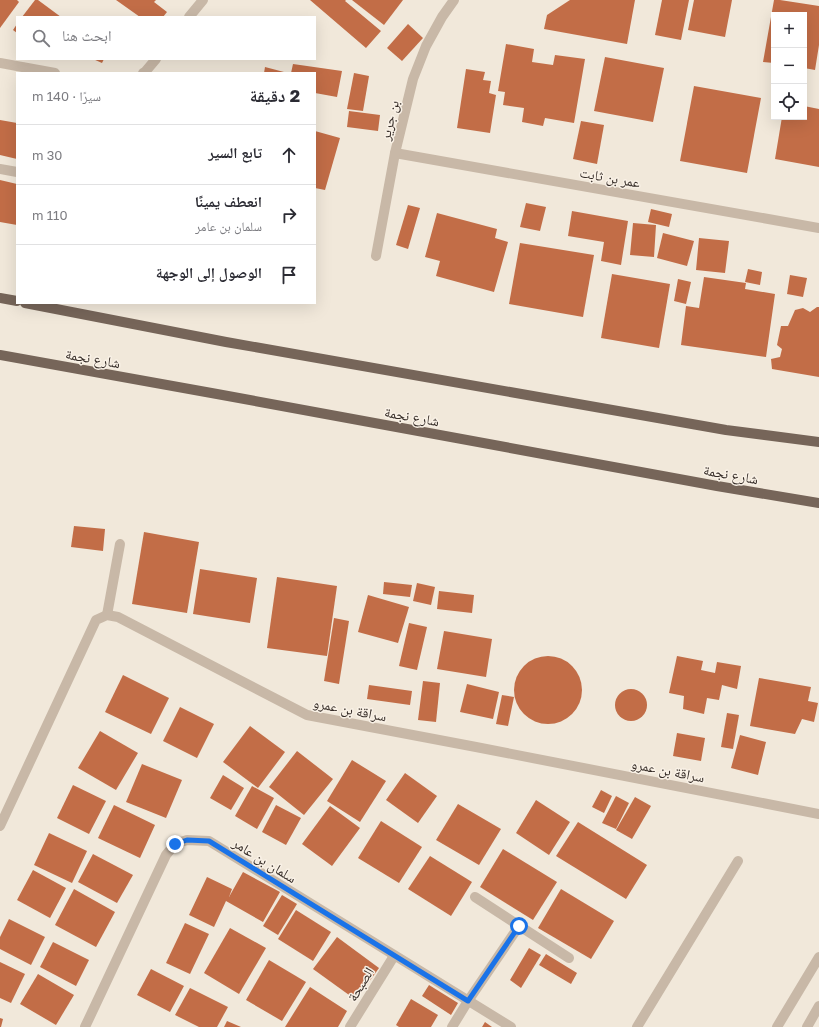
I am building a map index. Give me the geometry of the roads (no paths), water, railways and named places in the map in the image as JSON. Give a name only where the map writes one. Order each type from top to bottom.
[{"type":"main road","points":[[0,298],[16,302]]},
{"type":"main road","points":[[30,304],[226,342],[726,430],[819,442]]},
{"type":"main road","name":"شارع نجمة","points":[[0,355],[717,486],[819,503]]},
{"type":"street","points":[[190,16],[203,0]]},
{"type":"street","name":"بن جرير","points":[[376,256],[395,153],[413,79],[426,46],[442,17],[454,0]]},
{"type":"street","points":[[146,72],[155,60]]},
{"type":"street","points":[[0,63],[50,72]]},
{"type":"street","name":"عمر بن ثابت","points":[[395,153],[819,228]]},
{"type":"street","points":[[0,169],[16,172]]},
{"type":"street","points":[[0,826],[96,620],[107,615],[120,544]]},
{"type":"street","name":"سراقة بن عمرو","points":[[107,615],[118,617],[307,716],[476,746],[819,814]]},
{"type":"street","name":"سلمان بن عامر","points":[[85,1027],[166,855],[175,844],[187,840],[209,841],[511,1027]]},
{"type":"street","points":[[637,1027],[738,861]]},
{"type":"street","points":[[475,897],[569,958]]},
{"type":"street","points":[[452,1027],[519,926]]},
{"type":"street","name":"الصبحة","points":[[350,1027],[394,956]]},
{"type":"street","points":[[777,1027],[819,957]]},
{"type":"street","points":[[807,1027],[819,1006]]}]
